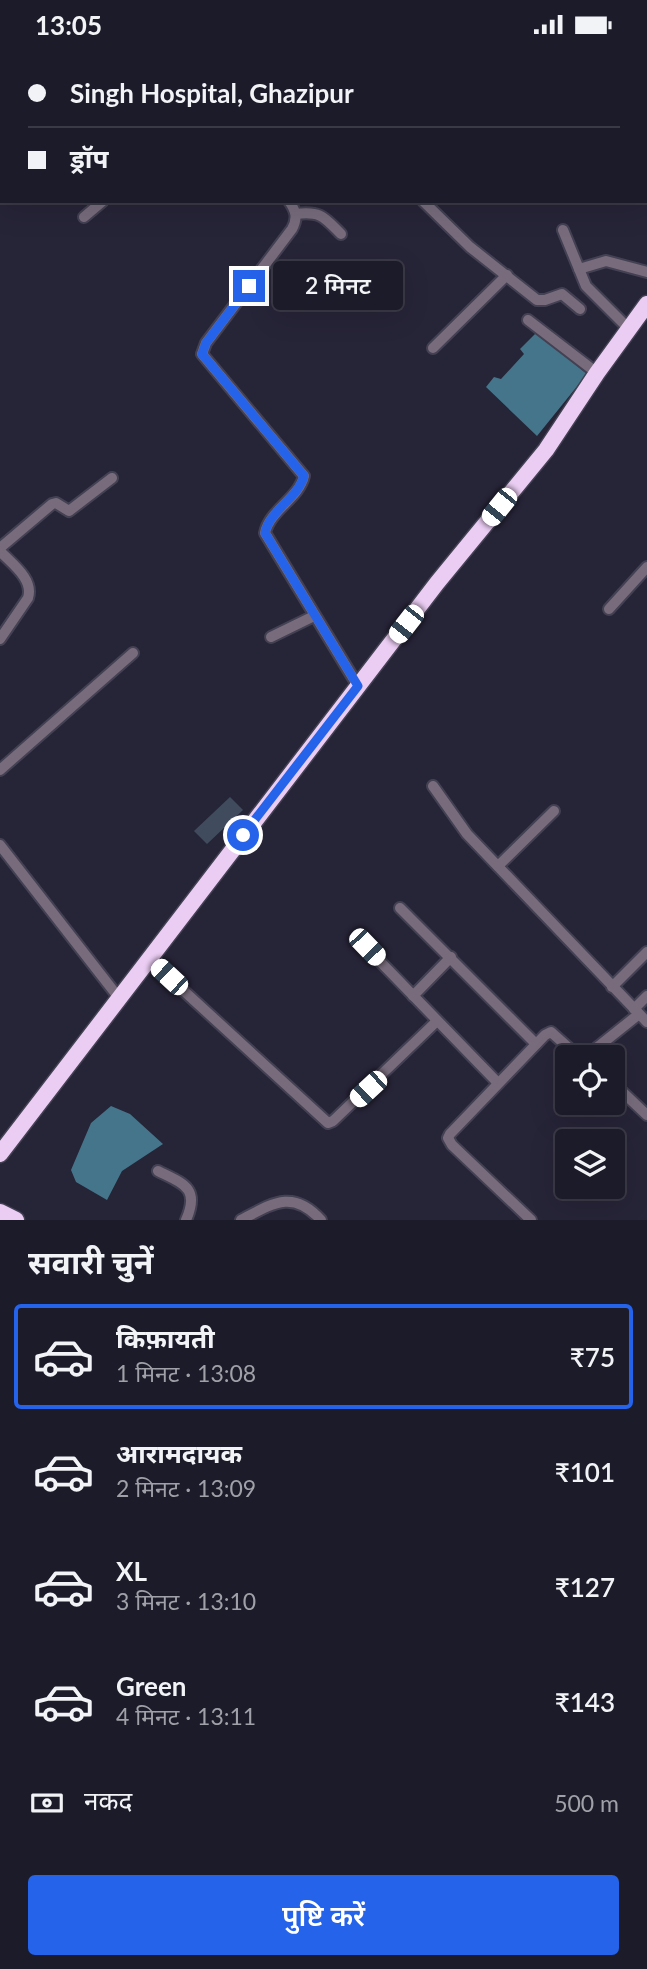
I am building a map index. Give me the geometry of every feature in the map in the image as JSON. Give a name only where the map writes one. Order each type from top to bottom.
[{"type":"highway","points":[[0,1154],[358,686],[546,450],[647,304]]},
{"type":"highway","points":[[0,1212],[16,1220]]},
{"type":"street","points":[[84,217],[101,203]]},
{"type":"street","points":[[290,203],[296,214],[292,229],[206,343],[202,354],[304,476],[301,484],[268,524],[265,533],[358,686]]},
{"type":"street","points":[[425,203],[470,247],[537,299],[545,300],[562,294],[580,309]]},
{"type":"street","points":[[296,214],[316,212],[341,234]]},
{"type":"street","points":[[563,230],[593,294],[629,329]]},
{"type":"street","points":[[579,269],[607,261],[647,272]]},
{"type":"street","points":[[433,348],[507,275]]},
{"type":"street","points":[[528,320],[597,373]]},
{"type":"street","points":[[0,639],[30,591],[30,585],[0,550],[52,505],[56,503],[69,511],[112,478]]},
{"type":"street","points":[[609,609],[647,567]]},
{"type":"street","points":[[271,637],[314,616]]},
{"type":"street","points":[[0,769],[133,653]]},
{"type":"street","points":[[433,786],[460,825],[640,1015]]},
{"type":"street","points":[[498,866],[554,811]]},
{"type":"street","points":[[0,845],[119,998]]},
{"type":"street","points":[[400,908],[536,1044]]},
{"type":"street","points":[[367,947],[497,1083]]},
{"type":"street","points":[[612,987],[647,952]]},
{"type":"street","points":[[413,996],[451,957]]},
{"type":"street","points":[[149,959],[328,1123],[368,1089],[438,1021]]},
{"type":"street","points":[[601,1045],[640,1015],[647,996]]},
{"type":"street","points":[[531,1220],[449,1142],[450,1134],[497,1083],[551,1032],[566,1045]]},
{"type":"street","points":[[625,1094],[647,1115]]},
{"type":"street","points":[[158,1171],[189,1189],[193,1197],[186,1220]]},
{"type":"street","points":[[241,1220],[287,1200],[300,1203],[321,1220]]},
{"type":"water","points":[[536,333],[587,374],[537,436],[486,387],[494,377],[501,379],[524,354],[520,349]]},
{"type":"water","points":[[111,1106],[130,1114],[163,1144],[122,1171],[107,1200],[76,1182],[71,1170],[91,1123]]},
{"type":"building","points":[[230,797],[243,810],[207,844],[194,831]]},
{"type":"route","points":[[243,835],[358,686],[266,537],[265,529],[268,524],[304,480],[302,471],[202,354],[206,343],[249,286]]}]
